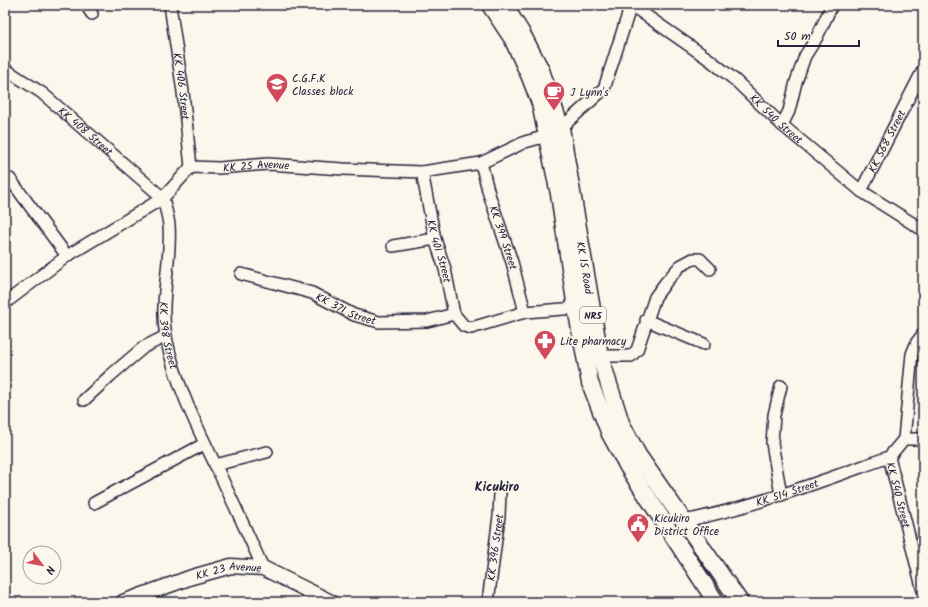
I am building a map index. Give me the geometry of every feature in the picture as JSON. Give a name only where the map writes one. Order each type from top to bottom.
[{"type":"highway","name":"KK 15 Road","points":[[490,5],[512,38],[540,103],[559,194],[576,308],[590,383],[610,434],[628,466],[716,602]]},
{"type":"highway","name":"KK 15 Road","points":[[504,5],[521,32],[541,70],[561,128],[600,356],[621,423],[631,442],[740,602]]},
{"type":"highway","points":[[547,136],[561,128]]},
{"type":"main road","name":"KK 23 Avenue","points":[[123,602],[192,577],[231,566],[264,568],[331,602]]},
{"type":"street","name":"KK 406 Street","points":[[170,5],[183,92],[191,167]]},
{"type":"street","points":[[561,128],[604,89],[631,5]]},
{"type":"street","name":"KK 540 Street","points":[[631,5],[710,60],[736,81],[782,125],[861,191],[923,230]]},
{"type":"street","points":[[782,125],[789,111],[796,82],[805,56],[817,37],[832,5]]},
{"type":"street","name":"KK 408 Street","points":[[5,69],[42,93],[163,198]]},
{"type":"street","name":"KK 568 Street","points":[[861,191],[923,70]]},
{"type":"street","name":"KK 25 Avenue","points":[[191,167],[218,168],[268,164],[422,172],[481,163],[525,142],[547,136]]},
{"type":"street","name":"KK 399 Street","points":[[481,163],[489,194],[512,262],[525,312]]},
{"type":"street","points":[[7,299],[67,256],[163,198],[191,167]]},
{"type":"street","name":"KK 401 Street","points":[[422,172],[435,239],[445,269],[454,314],[464,326],[471,328],[525,312]]},
{"type":"street","points":[[10,179],[67,256]]},
{"type":"street","name":"KK 398 Street","points":[[163,198],[169,224],[169,247],[164,314],[166,336],[173,363],[188,406],[204,444],[216,465],[264,568]]},
{"type":"street","points":[[393,246],[435,239]]},
{"type":"street","points":[[600,356],[631,356],[636,350],[655,297],[680,266],[693,259],[700,259],[710,270]]},
{"type":"street","name":"KK 371 Street","points":[[241,274],[312,293],[354,315],[379,322],[427,321],[454,314]]},
{"type":"street","points":[[525,312],[576,308]]},
{"type":"street","points":[[646,320],[704,344]]},
{"type":"street","points":[[923,334],[917,342],[912,354],[904,439],[923,439]]},
{"type":"street","points":[[84,400],[144,347],[166,336]]},
{"type":"street","points":[[781,386],[774,415],[772,443],[781,496]]},
{"type":"street","name":"KK 540 Street","points":[[904,439],[889,457],[923,591]]},
{"type":"street","points":[[94,503],[204,444]]},
{"type":"street","points":[[216,465],[267,452]]},
{"type":"street","name":"KK 514 Street","points":[[684,521],[714,515],[781,496],[889,457]]},
{"type":"street","name":"KK 396 Street","points":[[488,602],[499,516],[500,493]]},
{"type":"place","name":"C.G.F.K Classes block","points":[[277,104]]},
{"type":"place","name":"J Lynn's","points":[[554,112]]},
{"type":"place","name":"Lite pharmacy","points":[[545,360]]},
{"type":"place","name":"Kicukiro District Office","points":[[638,544]]},
{"type":"district","name":"Kicukiro","points":[[497,486]]}]
